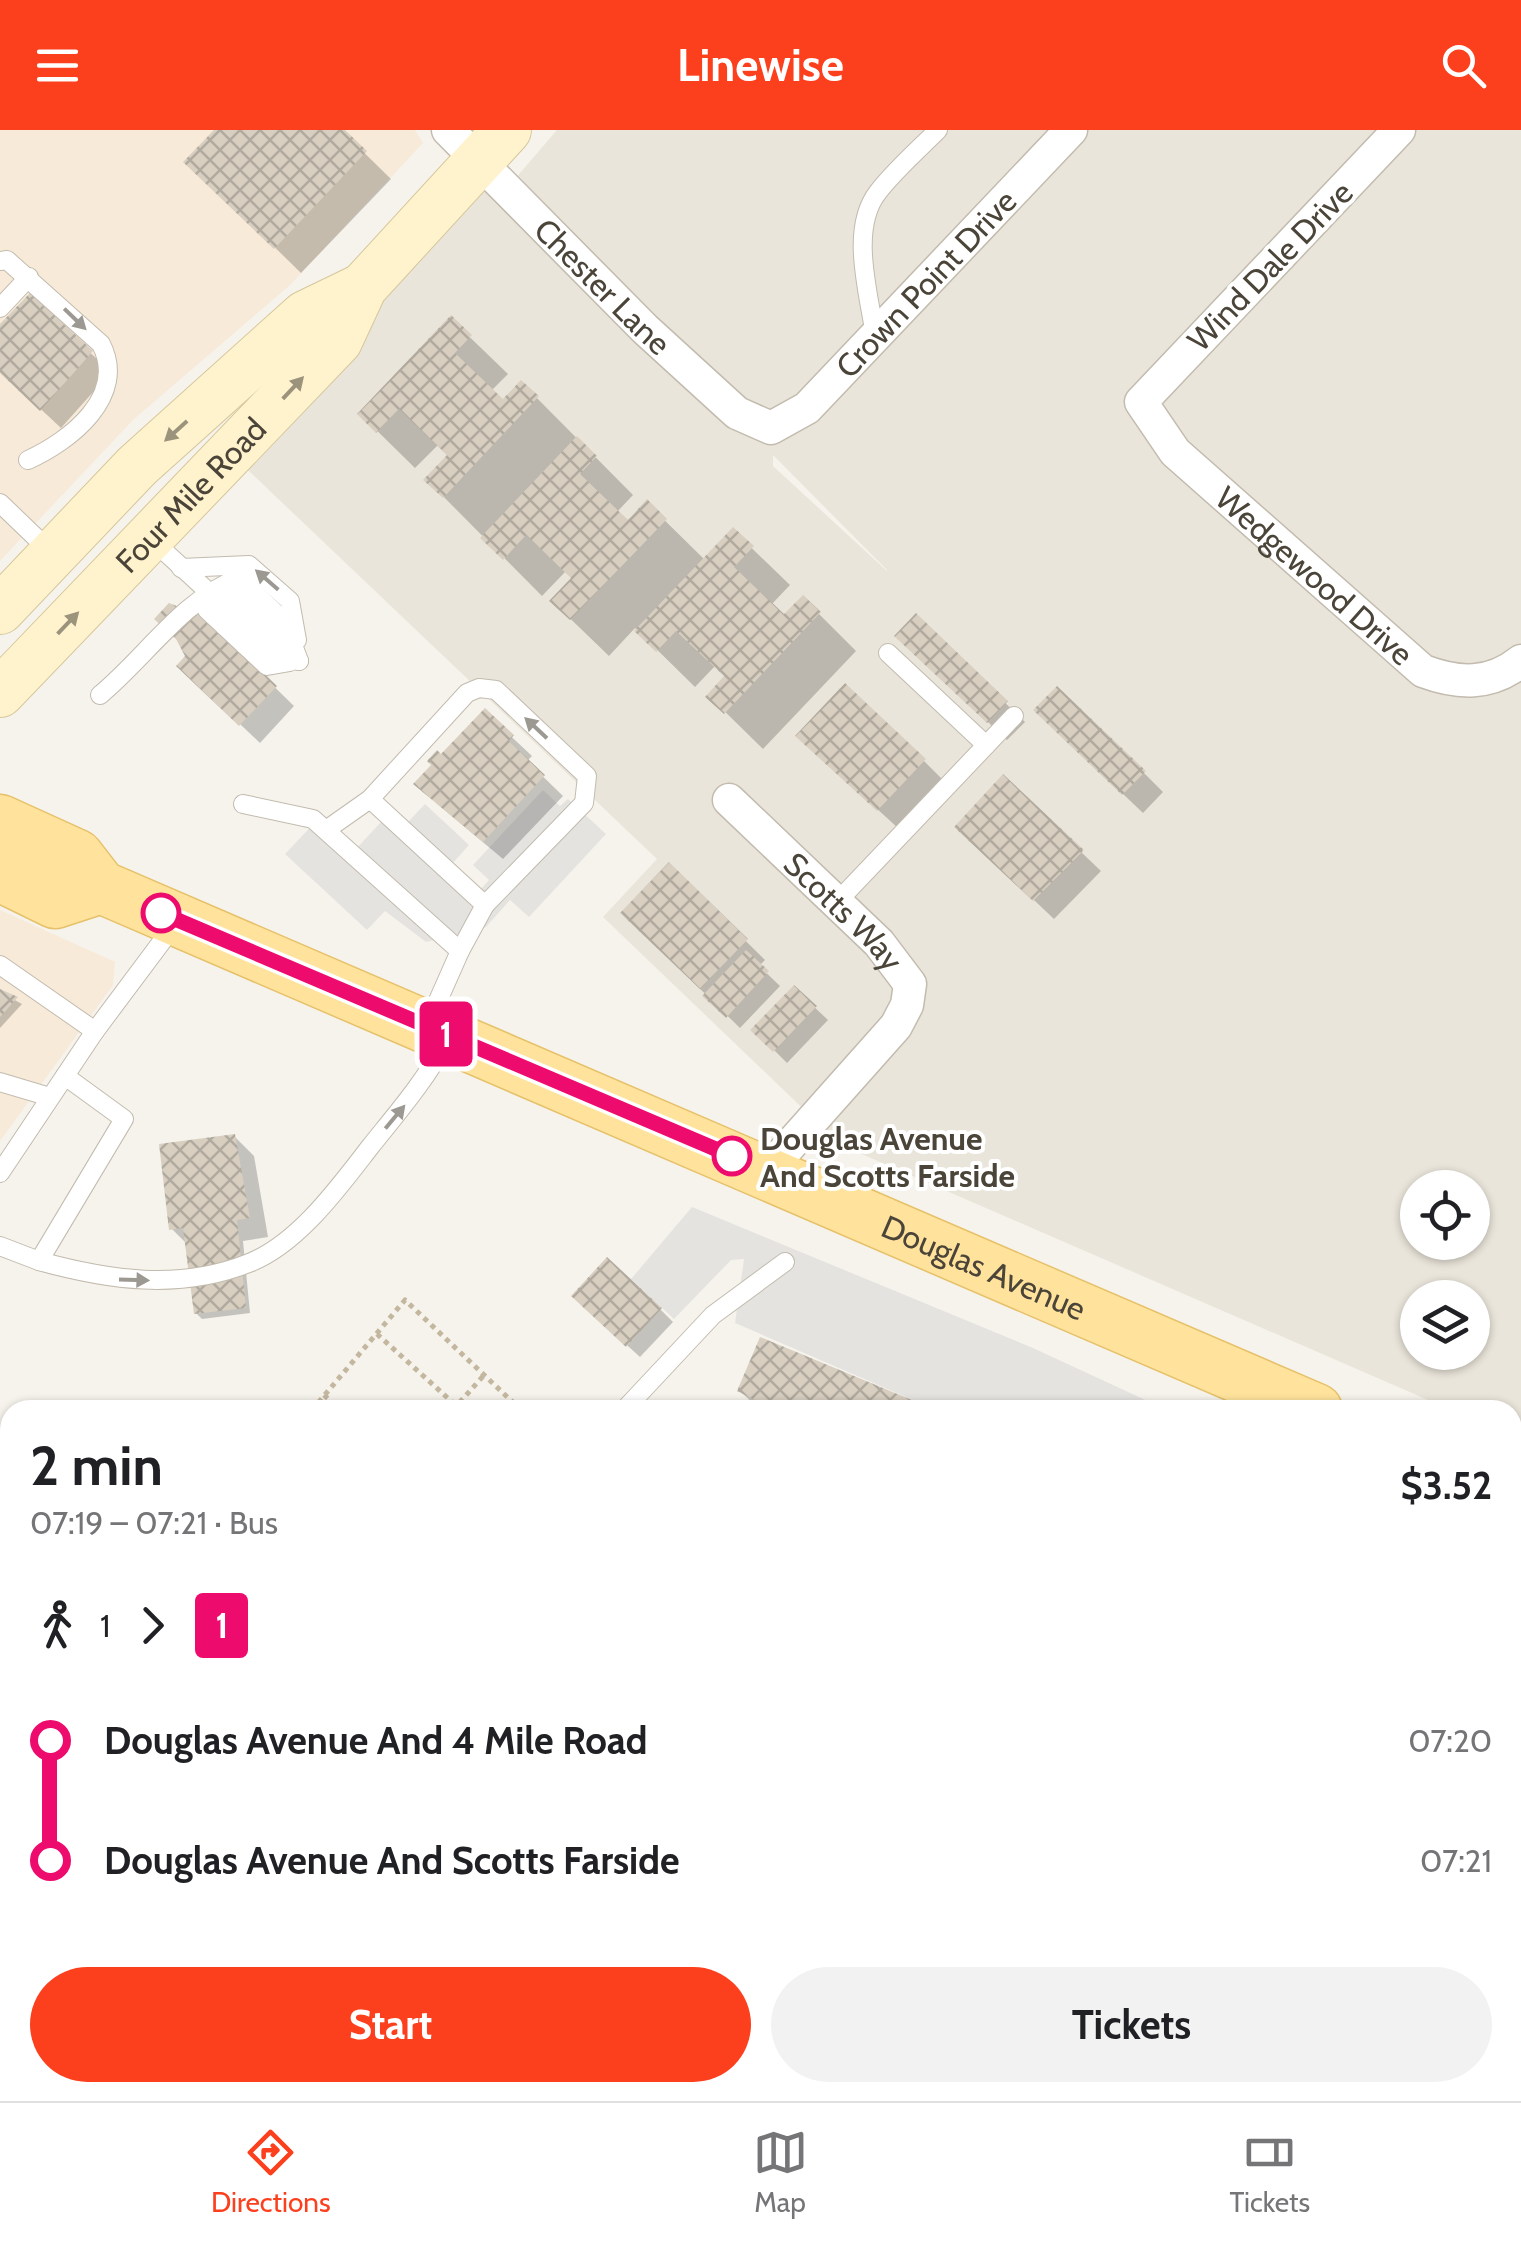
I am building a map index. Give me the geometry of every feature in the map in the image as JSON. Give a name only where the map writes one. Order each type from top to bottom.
[{"type":"main road","name":"Four Mile Road","points":[[0,692],[166,553],[338,341],[363,287],[478,140]]},
{"type":"main road","name":"Four Mile Road","points":[[0,610],[137,466],[305,315],[363,287]]},
{"type":"main road","name":"Douglas Avenue","points":[[5,828],[77,856],[101,887],[1293,1400]]},
{"type":"street","name":"Crown Point Drive","points":[[771,428],[807,408],[1072,130]]},
{"type":"street","name":"Wind Dale Drive","points":[[1141,402],[1399,130]]},
{"type":"street","name":"Chester Lane","points":[[478,140],[645,329],[737,413],[771,428]]},
{"type":"street","name":"Wedgewood Drive","points":[[1141,402],[1175,452],[1423,671],[1448,680],[1472,682],[1496,676],[1521,661]]},
{"type":"street","name":"Scotts Way","points":[[729,800],[899,964],[910,984],[907,1005],[896,1026],[767,1171]]},
{"type":"lane","points":[[875,336],[864,260],[865,217],[876,194],[938,130]]},
{"type":"lane","points":[[0,261],[7,260],[29,277],[101,344],[109,373],[107,388],[80,426],[65,440],[28,460]]},
{"type":"lane","points":[[0,308],[29,277]]},
{"type":"lane","points":[[0,503],[53,554]]},
{"type":"lane","points":[[166,553],[276,654],[298,661]]},
{"type":"lane","points":[[166,553],[249,564],[262,574],[290,601],[298,661]]},
{"type":"lane","points":[[100,695],[130,670],[206,591],[239,578],[284,621],[298,661]]},
{"type":"lane","points":[[888,653],[986,745]]},
{"type":"lane","points":[[0,1246],[105,1279],[163,1282],[250,1263],[292,1234],[342,1184],[424,1082],[460,950],[485,905],[584,804],[587,776],[496,690],[479,688],[467,693],[370,798],[326,830]]},
{"type":"lane","points":[[836,902],[1014,716]]},
{"type":"lane","points":[[370,798],[485,905]]},
{"type":"lane","points":[[243,804],[313,819],[460,950]]},
{"type":"lane","points":[[0,1174],[95,1031],[178,920]]},
{"type":"lane","points":[[0,965],[95,1031]]},
{"type":"lane","points":[[38,1261],[124,1119],[64,1076]]},
{"type":"lane","points":[[0,1082],[50,1097]]},
{"type":"lane","points":[[639,1400],[712,1316],[785,1262]]},
{"type":"path","points":[[320,1400],[406,1300],[511,1400]]},
{"type":"path","points":[[377,1334],[447,1400]]},
{"type":"path","points":[[464,1400],[484,1376]]},
{"type":"path","points":[[324,1395],[329,1400]]},
{"type":"shaded area","points":[[0,130],[415,130],[423,143],[290,285],[133,420],[0,561]]},
{"type":"shaded area","points":[[557,130],[1521,130],[1521,1400],[1428,1400],[841,1145],[603,917],[657,859],[231,454],[479,160],[508,187]],"holes":[[[773,455],[887,570],[773,466]]]},
{"type":"shaded area","points":[[543,790],[560,806],[568,799],[606,834],[529,917],[510,900],[486,927],[426,942],[385,911],[367,930],[285,854],[320,817],[355,850],[393,809],[408,822],[425,804],[469,845],[452,864],[480,890],[489,880],[473,865]]},
{"type":"shaded area","points":[[0,910],[115,962],[113,985],[0,1141]]},
{"type":"shaded area","points":[[692,1207],[1033,1348],[1145,1400],[913,1400],[735,1323],[744,1259],[731,1260],[674,1319],[631,1279]]},
{"type":"building","points":[[214,130],[345,130],[367,151],[274,249],[183,162]]},
{"type":"building","points":[[30,293],[93,351],[40,411],[0,373],[0,324]]},
{"type":"building","points":[[451,315],[472,335],[455,353],[503,399],[521,380],[539,396],[443,498],[423,480],[447,455],[399,409],[376,433],[357,414]]},
{"type":"building","points":[[577,436],[597,456],[580,474],[628,520],[647,499],[667,519],[570,620],[549,601],[571,578],[526,535],[503,560],[480,538]]},
{"type":"building","points":[[733,527],[754,546],[734,567],[784,614],[803,595],[821,612],[724,714],[705,697],[724,676],[676,631],[656,652],[634,631]]},
{"type":"building","points":[[169,603],[207,618],[277,686],[239,726],[176,666],[185,656],[176,639],[154,619]]},
{"type":"building","points":[[916,613],[1008,701],[987,723],[894,636]]},
{"type":"building","points":[[845,683],[926,759],[877,811],[795,736]]},
{"type":"building","points":[[1057,686],[1146,771],[1122,795],[1033,710]]},
{"type":"building","points":[[485,708],[514,735],[509,741],[545,775],[483,842],[413,784],[431,765],[427,761],[437,750],[441,754]]},
{"type":"building","points":[[1003,774],[1084,850],[1033,901],[954,827]]},
{"type":"building","points":[[669,862],[748,939],[700,989],[620,913]]},
{"type":"building","points":[[746,950],[769,971],[726,1018],[702,996]]},
{"type":"building","points":[[794,985],[817,1006],[773,1052],[750,1030]]},
{"type":"building","points":[[0,989],[18,997],[0,1017]]},
{"type":"building","points":[[235,1134],[250,1218],[237,1220],[246,1308],[194,1314],[183,1228],[169,1230],[159,1144]]},
{"type":"building","points":[[607,1257],[662,1308],[626,1347],[571,1296]]},
{"type":"building","points":[[760,1337],[912,1400],[755,1400],[737,1391]]},
{"type":"bus line","name":"1","points":[[161,913],[732,1156]]},
{"type":"place","name":"Douglas Avenue And Scotts Farside","points":[[732,1156]]}]
